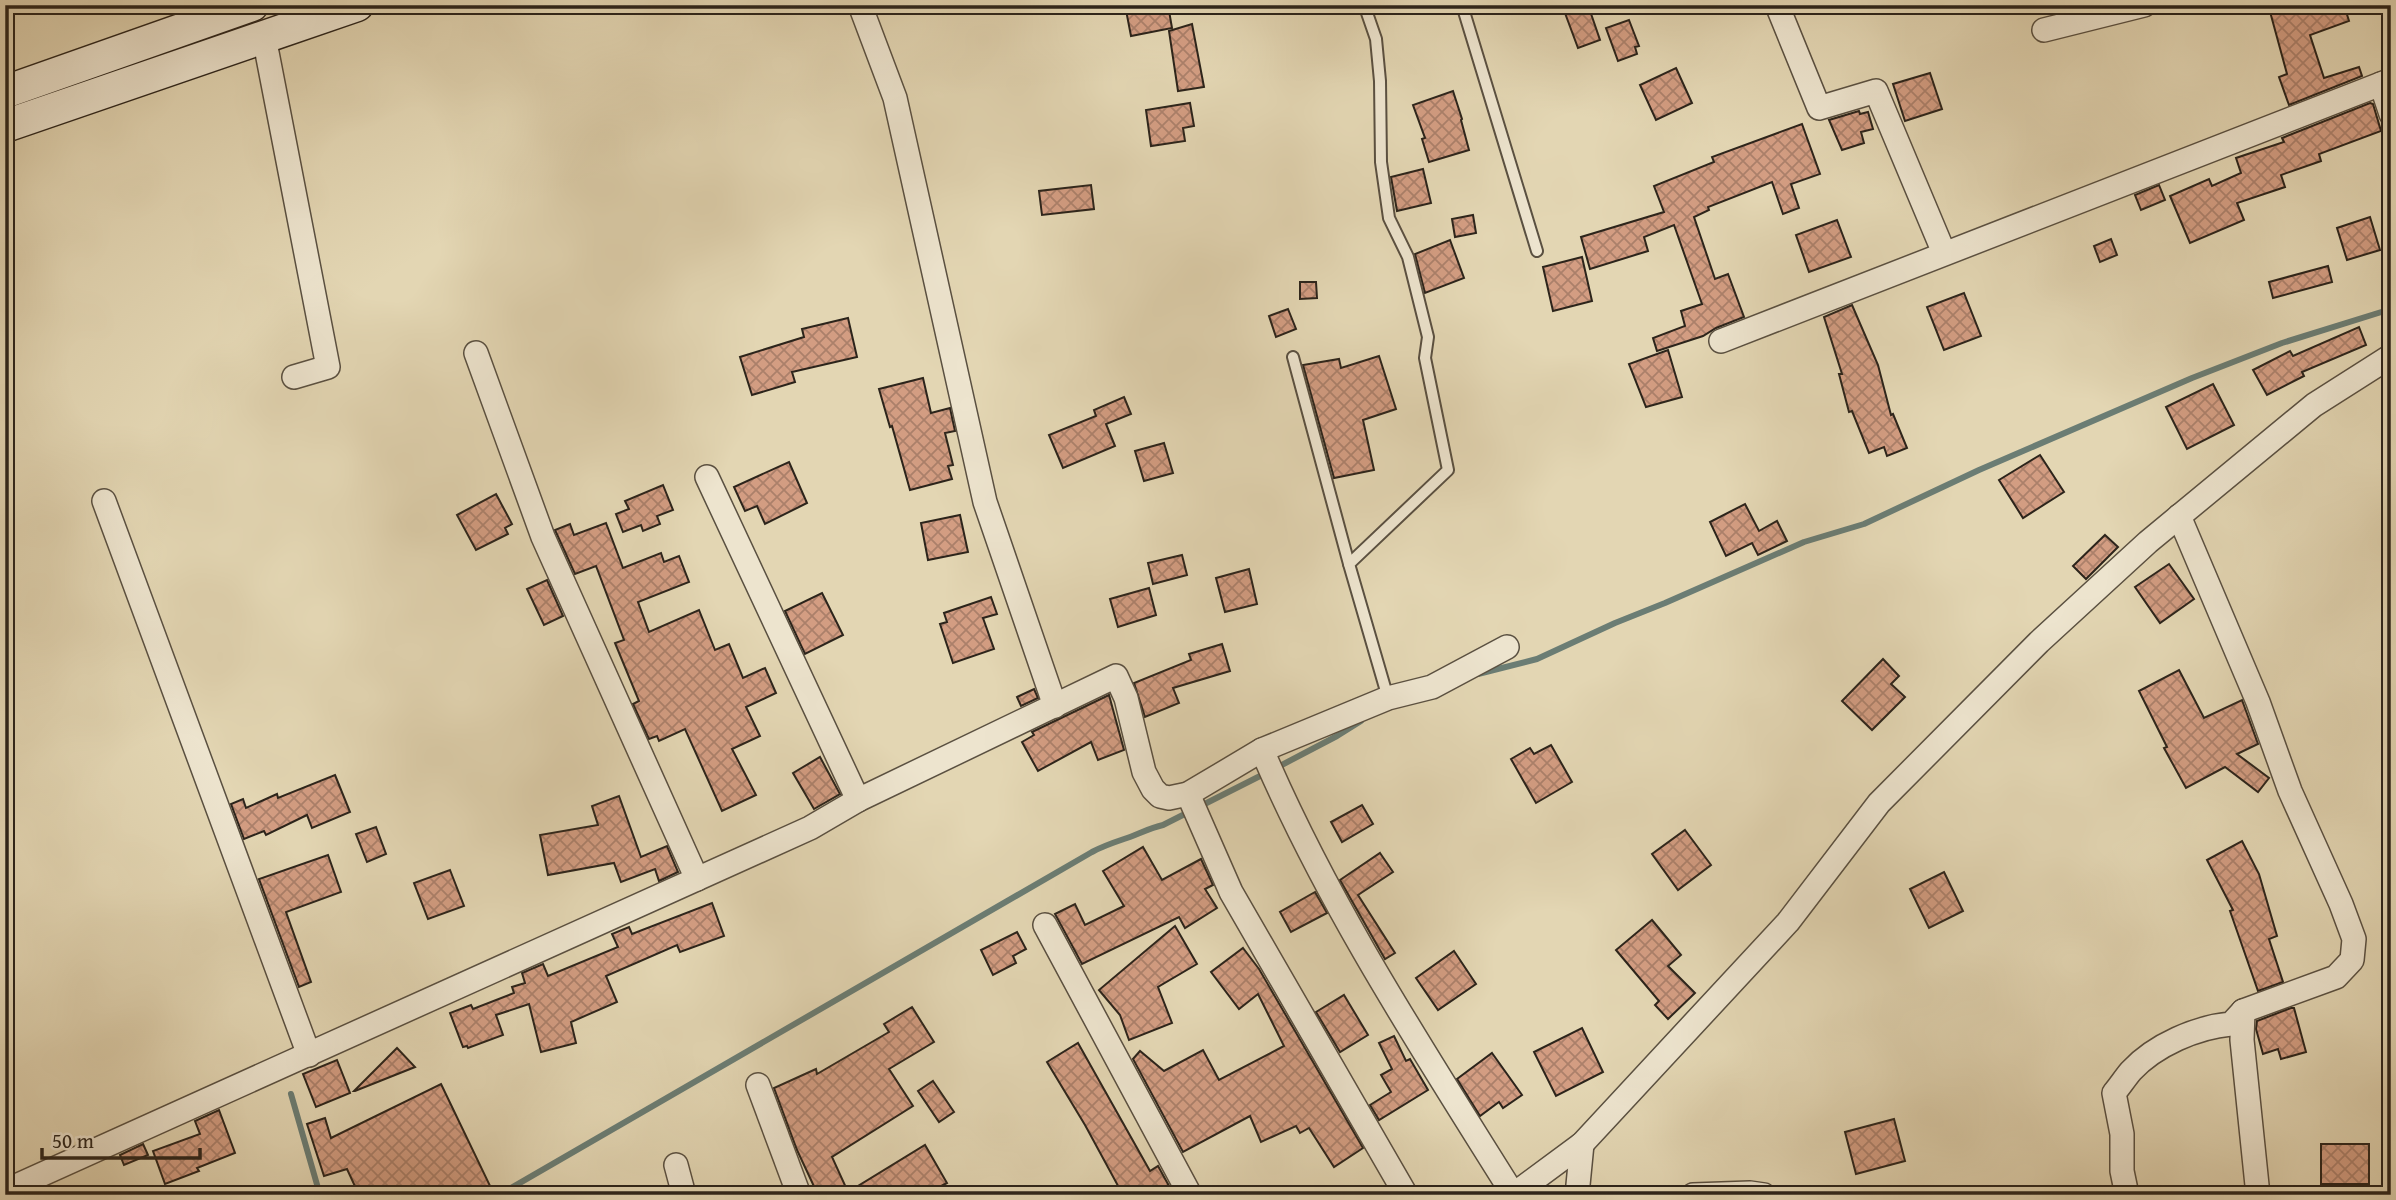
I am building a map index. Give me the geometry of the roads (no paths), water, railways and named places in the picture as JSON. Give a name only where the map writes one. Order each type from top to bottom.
[{"type":"main road","points":[[5,92],[251,5]]},
{"type":"main road","points":[[5,126],[358,5]]},
{"type":"street","points":[[860,5],[895,98],[985,502],[1055,706]]},
{"type":"street","points":[[1777,5],[1819,108],[1876,91],[1944,253]]},
{"type":"street","points":[[2044,30],[2144,5]]},
{"type":"street","points":[[264,37],[327,367],[294,377]]},
{"type":"street","points":[[1721,341],[2386,82],[2391,114]]},
{"type":"street","points":[[476,353],[543,537],[696,879]]},
{"type":"street","points":[[1262,750],[1305,843],[1369,959],[1513,1194],[1582,1144],[1788,922],[1879,803],[2039,642],[2179,516],[2314,405],[2391,356]]},
{"type":"street","points":[[707,477],[858,800]]},
{"type":"street","points":[[104,501],[309,1055]]},
{"type":"street","points":[[2127,1195],[2122,1171],[2122,1134],[2114,1093],[2132,1070],[2165,1045],[2216,1025],[2231,1024],[2243,1011],[2313,988],[2336,977],[2352,960],[2354,939],[2290,792],[2258,702],[2179,516]]},
{"type":"street","points":[[5,1191],[810,828],[858,800],[1116,676],[1126,698],[1144,772],[1153,789],[1160,796],[1169,798],[1188,794],[1262,750],[1388,698],[1432,687],[1507,647]]},
{"type":"street","points":[[1188,794],[1231,892],[1406,1195]]},
{"type":"street","points":[[1045,925],[1190,1195]]},
{"type":"street","points":[[2243,1011],[2242,1040],[2258,1195]]},
{"type":"street","points":[[758,1085],[799,1195]]},
{"type":"street","points":[[1577,1195],[1582,1144]]},
{"type":"street","points":[[676,1165],[684,1195]]},
{"type":"street","points":[[1693,1195],[1764,1195]]},
{"type":"lane","points":[[1349,564],[1448,470],[1425,358],[1428,337],[1408,257],[1389,218],[1381,162],[1377,50],[1367,5]]},
{"type":"lane","points":[[1462,5],[1537,251]]},
{"type":"lane","points":[[1293,357],[1388,698]]},
{"type":"waterway","points":[[1478,674],[1537,659],[1804,542],[1864,524],[1979,470],[2192,378],[2282,343],[2391,309]]},
{"type":"waterway","points":[[1276,768],[1361,721]]},
{"type":"waterway","points":[[499,1195],[1092,852],[1163,825],[1266,773]]},
{"type":"waterway","points":[[291,1094],[320,1195]]}]
